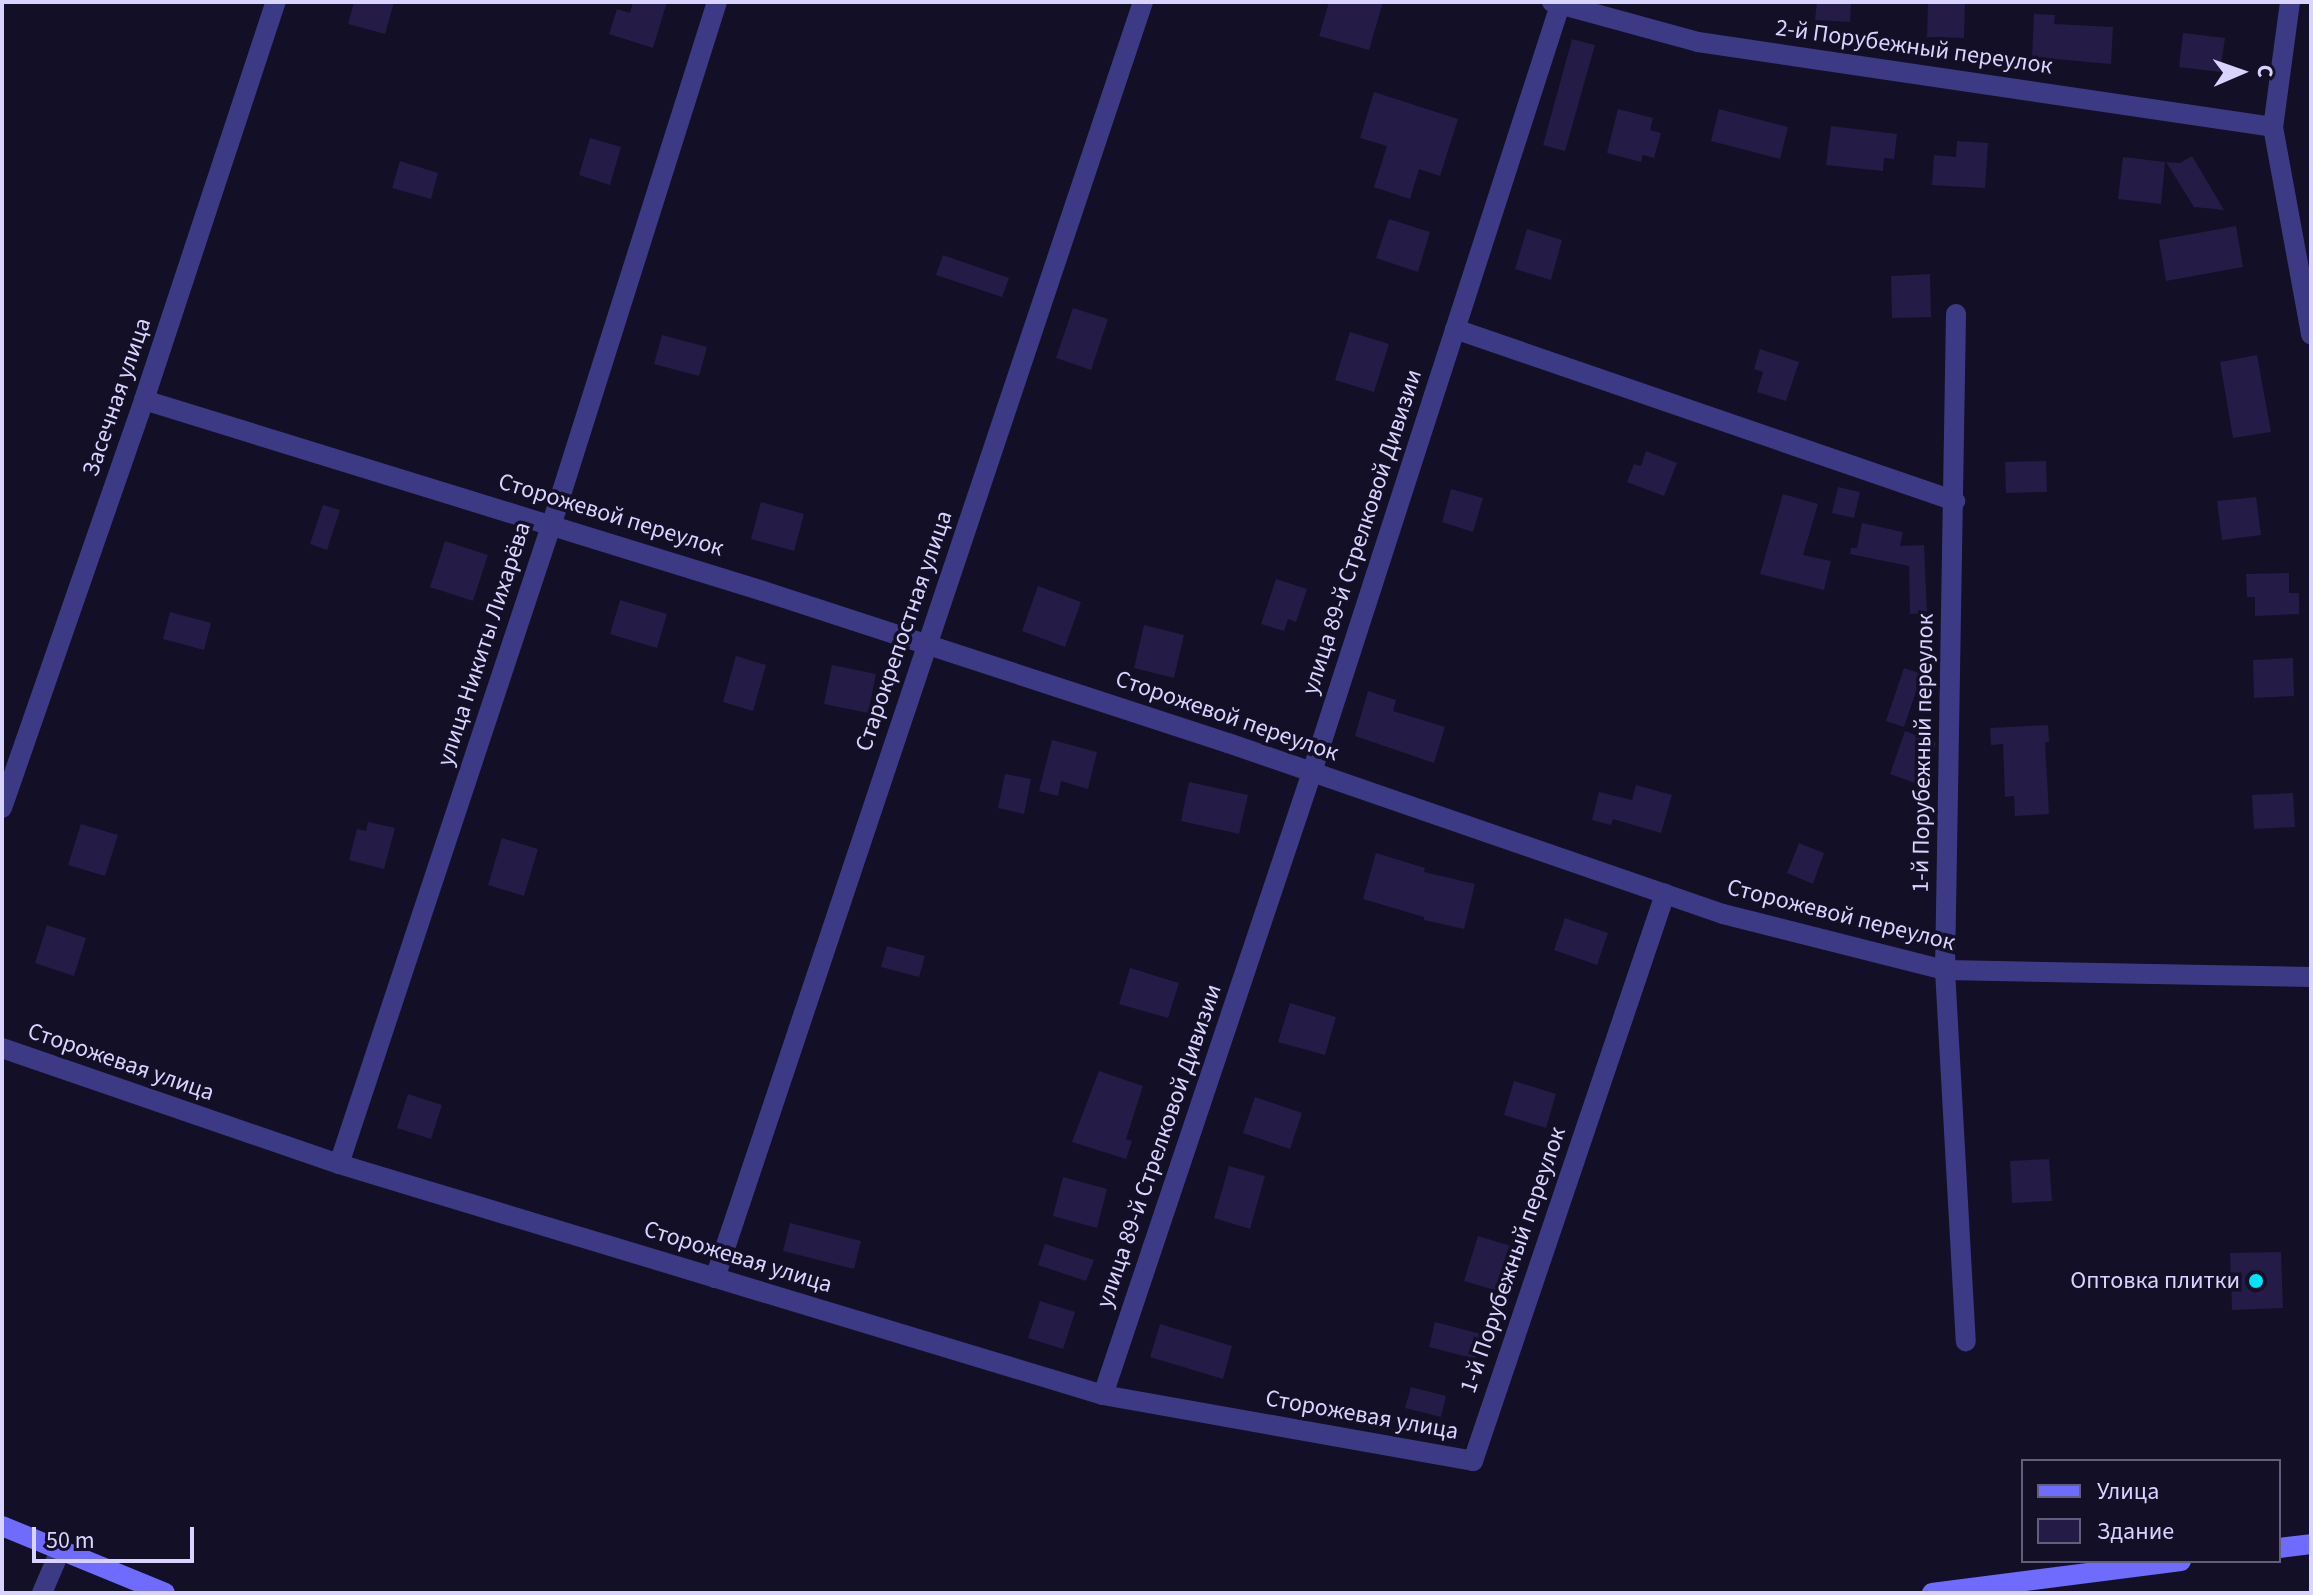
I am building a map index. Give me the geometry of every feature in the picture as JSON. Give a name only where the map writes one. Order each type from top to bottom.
[{"type":"main road","points":[[2,1526],[165,1593]]},
{"type":"main road","points":[[2281,1548],[2311,1544]]},
{"type":"main road","points":[[1932,1593],[2165,1563]]},
{"type":"street","name":"Засечная улица","points":[[2,808],[144,400],[276,2]]},
{"type":"street","name":"улица Никиты Лихарёва","points":[[339,1164],[552,523],[717,2]]},
{"type":"street","name":"Старокрепостная улица","points":[[715,1278],[1143,2]]},
{"type":"street","points":[[2290,2],[2273,127],[2311,335]]},
{"type":"street","name":"2-й Порубежный переулок","points":[[1558,3],[1698,42],[2273,127]]},
{"type":"street","name":"улица 89-й Стрелковой Дивизии","points":[[1103,1395],[1312,772],[1558,3]]},
{"type":"street","name":"1-й Порубежный переулок","points":[[1956,314],[1945,970],[1966,1341]]},
{"type":"street","points":[[1455,329],[1955,501]]},
{"type":"street","name":"Сторожевой переулок","points":[[144,400],[552,523],[927,644],[1312,772],[1723,914],[1945,970],[2311,977]]},
{"type":"street","name":"1-й Порубежный переулок","points":[[1473,1461],[1665,894]]},
{"type":"street","name":"Сторожевая улица","points":[[2,1048],[339,1164],[1103,1395],[1473,1461]]},
{"type":"street","points":[[42,1593],[60,1551]]},
{"type":"building","points":[[354,2],[394,2],[385,34],[348,24]]},
{"type":"building","points":[[633,2],[667,2],[653,48],[609,34],[617,9],[630,13]]},
{"type":"building","points":[[1329,2],[1383,2],[1369,50],[1319,36]]},
{"type":"building","points":[[1817,2],[1851,2],[1850,22],[1815,20]]},
{"type":"building","points":[[1928,2],[1965,2],[1964,38],[1927,37]]},
{"type":"building","points":[[2034,14],[2055,15],[2054,24],[2113,27],[2111,64],[2032,57]]},
{"type":"building","points":[[2183,33],[2225,38],[2220,72],[2179,67]]},
{"type":"building","points":[[1572,39],[1595,45],[1565,151],[1543,145]]},
{"type":"building","points":[[1374,92],[1458,119],[1440,176],[1419,169],[1410,199],[1374,187],[1387,146],[1360,138]]},
{"type":"building","points":[[1618,109],[1653,118],[1650,130],[1661,133],[1654,158],[1643,155],[1641,162],[1607,153]]},
{"type":"building","points":[[1719,109],[1788,127],[1780,159],[1711,141]]},
{"type":"building","points":[[1831,126],[1897,134],[1894,159],[1884,158],[1883,171],[1826,165]]},
{"type":"building","points":[[590,138],[621,147],[610,185],[579,175]]},
{"type":"building","points":[[1957,141],[1988,143],[1985,188],[1932,185],[1934,155],[1956,157]]},
{"type":"building","points":[[2192,156],[2224,210],[2194,207],[2166,162],[2180,163]]},
{"type":"building","points":[[2123,157],[2165,162],[2161,204],[2118,199]]},
{"type":"building","points":[[400,161],[438,173],[431,199],[392,188]]},
{"type":"building","points":[[1389,219],[1430,232],[1418,272],[1376,258]]},
{"type":"building","points":[[2236,226],[2243,267],[2166,281],[2159,240]]},
{"type":"building","points":[[1527,229],[1562,240],[1551,280],[1515,269]]},
{"type":"building","points":[[943,255],[1009,278],[1002,297],[936,275]]},
{"type":"building","points":[[1930,274],[1931,317],[1892,318],[1891,276]]},
{"type":"building","points":[[1073,308],[1108,319],[1091,370],[1056,358]]},
{"type":"building","points":[[1350,332],[1389,344],[1374,392],[1335,380]]},
{"type":"building","points":[[662,335],[707,347],[699,376],[654,364]]},
{"type":"building","points":[[1760,349],[1799,362],[1786,401],[1757,392],[1763,372],[1754,369]]},
{"type":"building","points":[[2257,355],[2271,432],[2233,438],[2220,362]]},
{"type":"building","points":[[1646,451],[1677,463],[1664,496],[1627,482],[1634,464],[1641,466]]},
{"type":"building","points":[[2046,461],[2047,492],[2006,493],[2005,462]]},
{"type":"building","points":[[1838,487],[1860,492],[1854,518],[1832,513]]},
{"type":"building","points":[[1451,489],[1483,498],[1473,532],[1442,522]]},
{"type":"building","points":[[1783,494],[1818,504],[1803,555],[1831,561],[1824,590],[1760,574]]},
{"type":"building","points":[[2256,497],[2261,535],[2222,540],[2217,501]]},
{"type":"building","points":[[761,502],[804,514],[794,551],[751,539]]},
{"type":"building","points":[[323,505],[340,510],[327,550],[310,544]]},
{"type":"building","points":[[1862,523],[1903,532],[1900,546],[1924,545],[1927,613],[1910,614],[1909,566],[1850,554],[1851,548],[1857,548]]},
{"type":"building","points":[[445,541],[488,555],[473,601],[430,587]]},
{"type":"building","points":[[2289,573],[2289,593],[2299,593],[2299,614],[2255,616],[2255,597],[2247,597],[2246,574]]},
{"type":"building","points":[[1276,579],[1307,589],[1296,622],[1288,619],[1284,631],[1261,624]]},
{"type":"building","points":[[1038,586],[1081,602],[1065,647],[1022,631]]},
{"type":"building","points":[[620,600],[667,614],[657,648],[610,634]]},
{"type":"building","points":[[170,612],[211,623],[204,650],[163,639]]},
{"type":"building","points":[[1144,625],[1184,635],[1174,678],[1134,668]]},
{"type":"building","points":[[736,656],[766,665],[753,711],[723,702]]},
{"type":"building","points":[[2293,658],[2294,696],[2254,698],[2253,660]]},
{"type":"building","points":[[832,665],[876,674],[868,713],[824,704]]},
{"type":"building","points":[[1904,668],[1922,674],[1904,727],[1886,721]]},
{"type":"building","points":[[1368,691],[1396,700],[1393,711],[1445,727],[1434,763],[1355,736]]},
{"type":"building","points":[[2048,725],[2049,742],[2045,742],[2049,814],[2015,816],[2014,796],[2005,797],[2003,744],[1991,745],[1990,728]]},
{"type":"building","points":[[1905,731],[1936,743],[1923,786],[1890,774]]},
{"type":"building","points":[[1052,740],[1097,752],[1088,789],[1061,781],[1058,796],[1039,791]]},
{"type":"building","points":[[1005,774],[1031,779],[1024,814],[998,808]]},
{"type":"building","points":[[1189,782],[1248,795],[1239,834],[1181,821]]},
{"type":"building","points":[[1636,785],[1672,795],[1661,833],[1613,819],[1611,825],[1592,820],[1599,792],[1632,800]]},
{"type":"building","points":[[2293,793],[2295,827],[2254,829],[2252,795]]},
{"type":"building","points":[[368,822],[395,828],[384,869],[349,860],[357,829],[366,831]]},
{"type":"building","points":[[81,824],[118,835],[105,876],[68,865]]},
{"type":"building","points":[[502,838],[538,849],[524,896],[488,885]]},
{"type":"building","points":[[1799,843],[1824,853],[1813,884],[1787,873]]},
{"type":"building","points":[[1376,853],[1425,868],[1424,872],[1475,884],[1464,929],[1424,920],[1424,917],[1363,899]]},
{"type":"building","points":[[1565,918],[1608,933],[1597,965],[1554,950]]},
{"type":"building","points":[[47,925],[86,938],[74,976],[35,963]]},
{"type":"building","points":[[887,946],[925,956],[919,977],[881,967]]},
{"type":"building","points":[[1130,968],[1179,983],[1168,1018],[1119,1004]]},
{"type":"building","points":[[1290,1003],[1336,1017],[1325,1055],[1278,1042]]},
{"type":"building","points":[[1099,1071],[1143,1086],[1126,1139],[1132,1141],[1126,1159],[1072,1142]]},
{"type":"building","points":[[1514,1081],[1556,1094],[1546,1128],[1504,1115]]},
{"type":"building","points":[[408,1094],[442,1105],[431,1139],[397,1128]]},
{"type":"building","points":[[1255,1097],[1302,1113],[1290,1149],[1243,1133]]},
{"type":"building","points":[[2049,1159],[2052,1201],[2012,1203],[2010,1161]]},
{"type":"building","points":[[1229,1166],[1265,1176],[1250,1229],[1214,1218]]},
{"type":"building","points":[[1063,1177],[1107,1189],[1097,1228],[1053,1216]]},
{"type":"building","points":[[790,1223],[861,1241],[854,1269],[783,1251]]},
{"type":"building","points":[[1478,1236],[1521,1249],[1515,1266],[1507,1264],[1498,1291],[1464,1281]]},
{"type":"building","points":[[1045,1244],[1094,1260],[1086,1281],[1038,1265]]},
{"type":"building","name":"Оптовка плитки","points":[[2281,1252],[2283,1308],[2232,1310],[2230,1253]]},
{"type":"building","points":[[1040,1301],[1075,1312],[1063,1349],[1028,1338]]},
{"type":"building","points":[[1435,1322],[1481,1334],[1475,1359],[1429,1347]]},
{"type":"building","points":[[1160,1324],[1232,1346],[1223,1379],[1150,1357]]},
{"type":"building","points":[[1411,1387],[1446,1396],[1441,1417],[1405,1408]]},
{"type":"place","name":"Оптовка плитки","points":[[2256,1281]]}]
